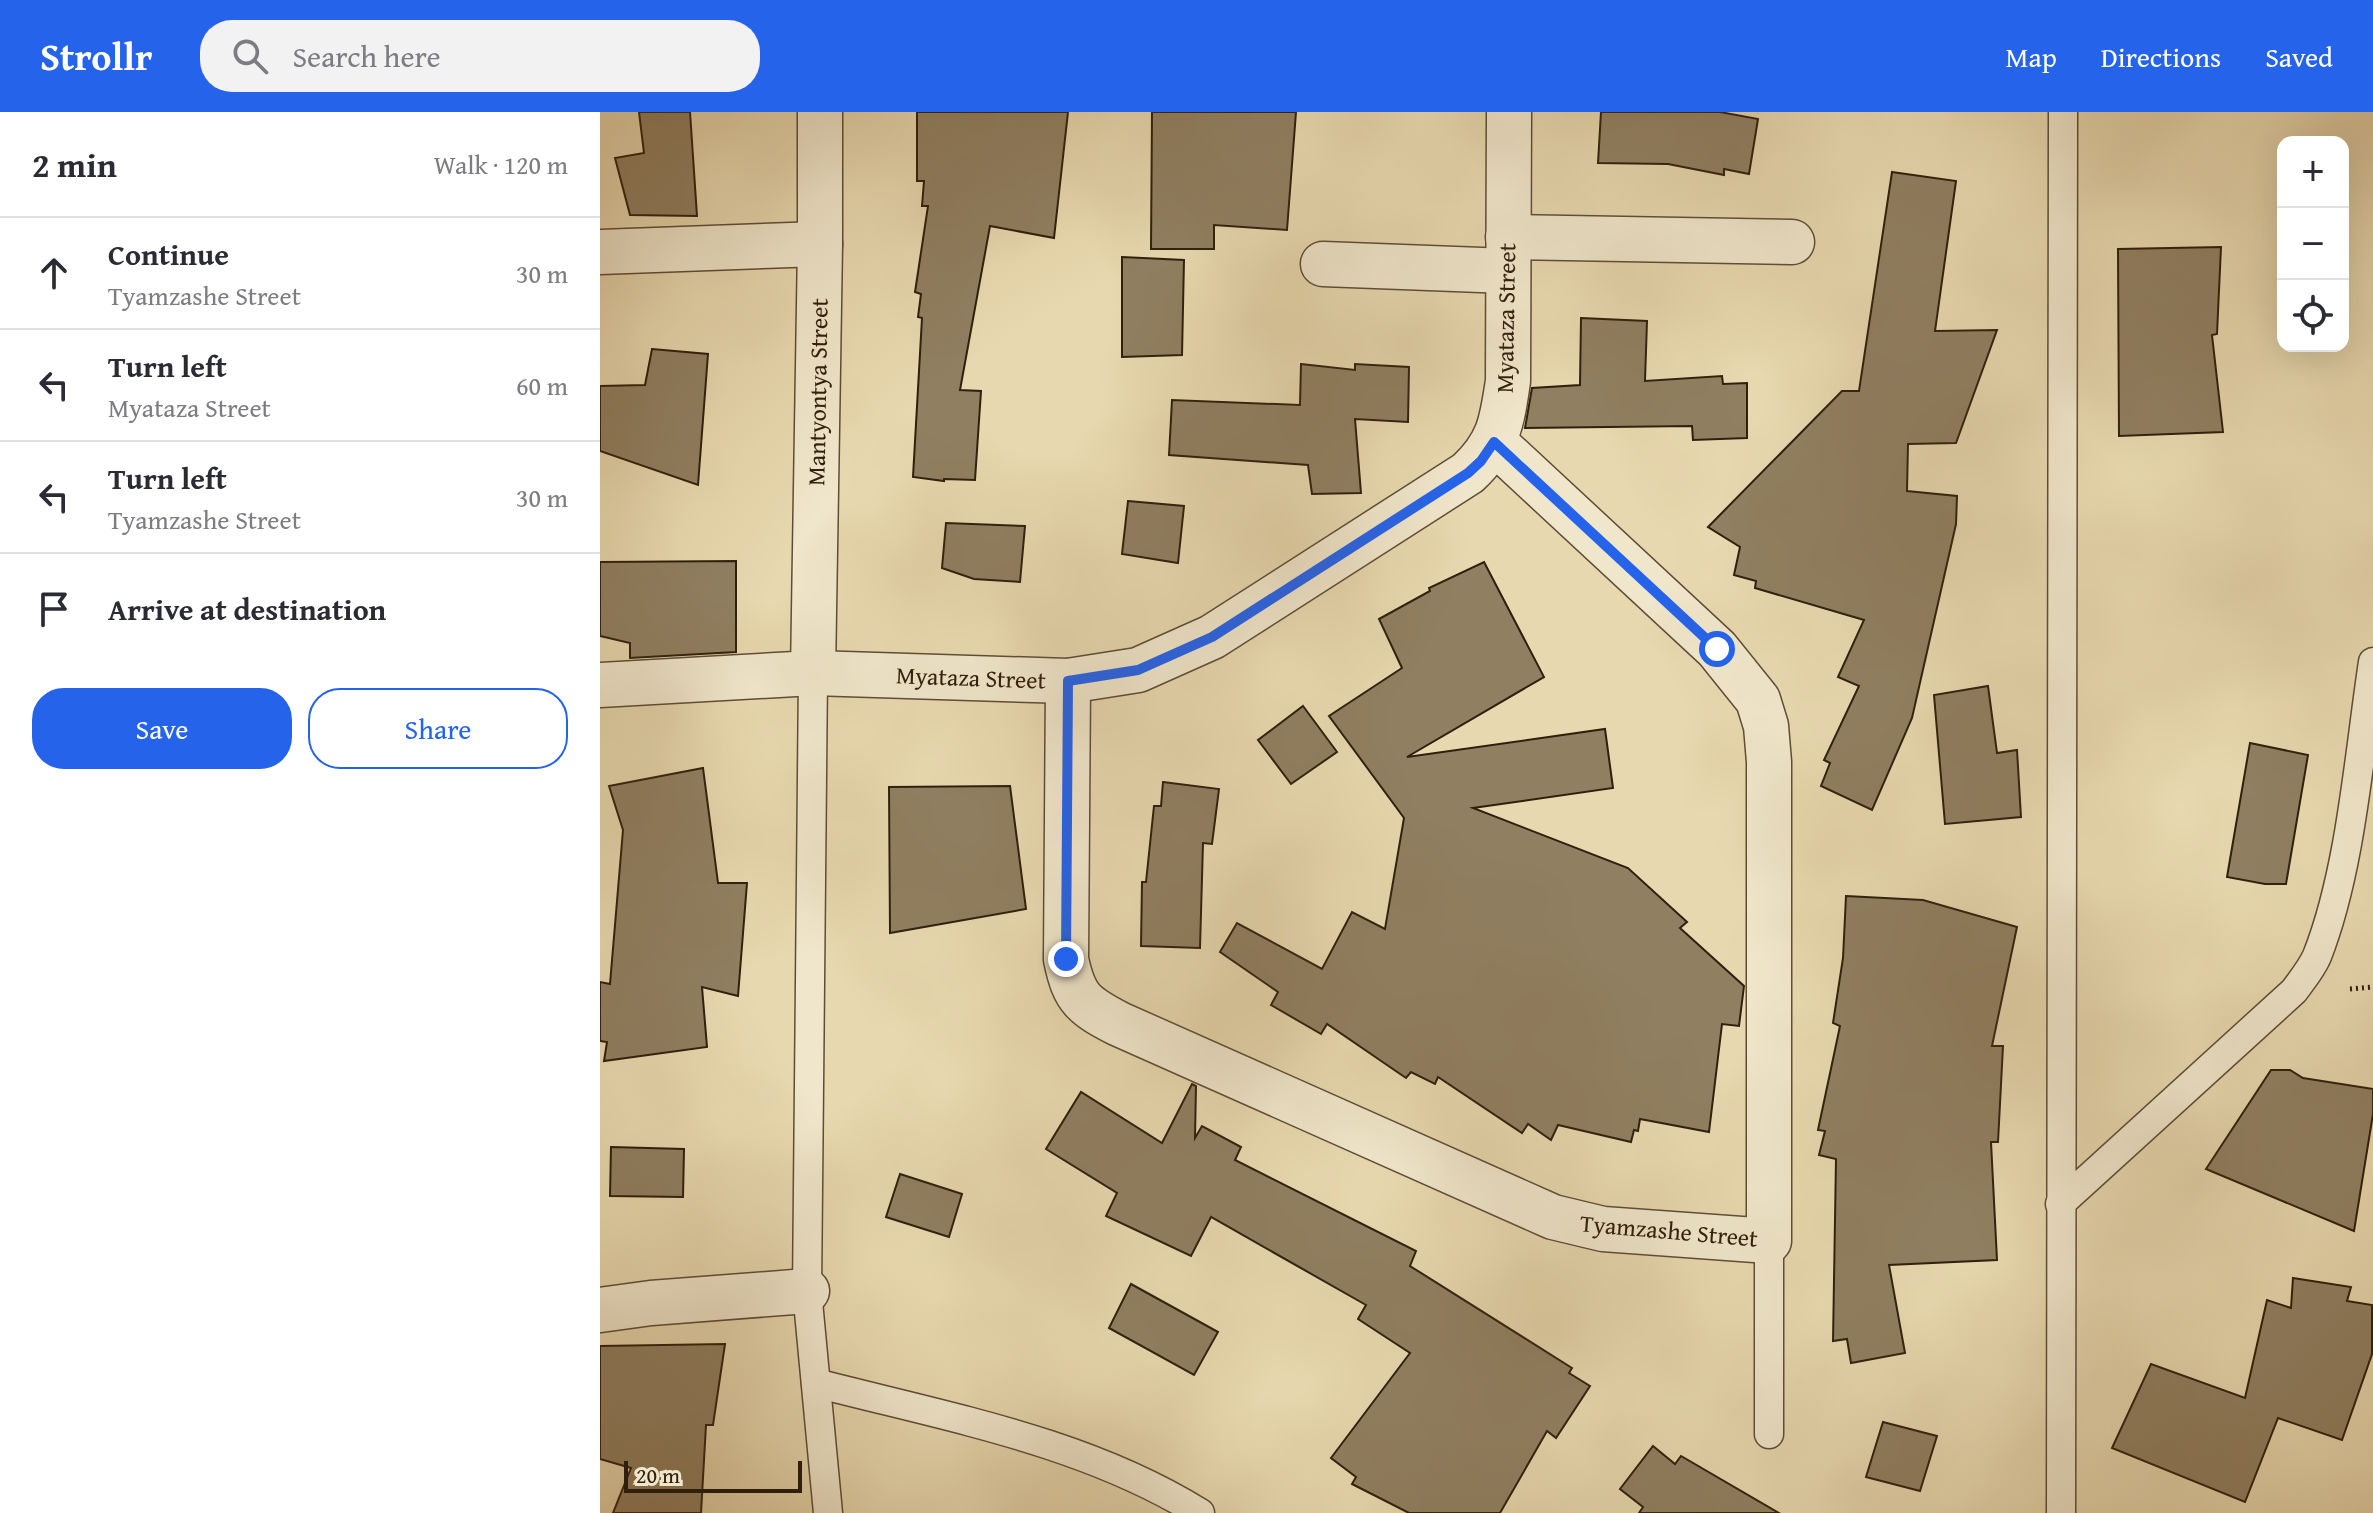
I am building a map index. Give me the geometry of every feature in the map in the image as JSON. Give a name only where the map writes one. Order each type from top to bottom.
[{"type":"street","name":"Mantyontya Street","points":[[813,673],[820,112]]},
{"type":"street","name":"Myataza Street","points":[[600,685],[813,673],[1068,681],[1138,670],[1212,637],[1468,473],[1494,442],[1502,424],[1508,381],[1509,112]]},
{"type":"street","points":[[1323,264],[1792,242]]},
{"type":"street","points":[[600,252],[820,244]]},
{"type":"street","name":"Tyamzashe Street","points":[[1068,681],[1066,959],[1077,996],[1091,1009],[1133,1031],[1553,1217],[1603,1229],[1769,1241],[1769,762],[1766,726],[1758,700],[1717,649],[1494,442]]},
{"type":"street","points":[[600,1310],[807,1291]]},
{"type":"lane","points":[[2061,1513],[2063,112]]},
{"type":"lane","points":[[2060,1204],[2294,991],[2317,959],[2333,907],[2347,839],[2373,662]]},
{"type":"lane","points":[[813,673],[807,1291],[828,1513]]},
{"type":"lane","points":[[1769,1241],[1769,1434]]},
{"type":"lane","points":[[816,1383],[1023,1437],[1101,1463],[1200,1513]]},
{"type":"building","points":[[639,112],[690,112],[697,216],[630,215],[615,158],[644,153]]},
{"type":"building","points":[[917,112],[1068,112],[1054,238],[990,226],[960,390],[981,391],[975,480],[944,481],[913,477],[922,318],[918,317],[921,294],[915,292],[928,206],[922,206],[924,181],[917,181]]},
{"type":"building","points":[[1152,112],[1296,112],[1287,230],[1214,225],[1214,249],[1151,249]]},
{"type":"building","points":[[1601,112],[1720,112],[1758,119],[1749,174],[1724,169],[1724,175],[1668,164],[1598,163]]},
{"type":"building","points":[[1892,172],[1956,181],[1935,331],[1997,330],[1956,443],[1908,444],[1907,491],[1957,496],[1956,524],[1912,718],[1872,810],[1821,786],[1830,763],[1824,760],[1859,686],[1838,677],[1864,620],[1755,588],[1756,581],[1734,575],[1740,547],[1708,527],[1842,391],[1859,391]]},
{"type":"building","points":[[2221,247],[2217,334],[2212,335],[2223,432],[2119,436],[2118,249]]},
{"type":"building","points":[[1122,257],[1184,260],[1182,355],[1122,357]]},
{"type":"building","points":[[1581,318],[1647,321],[1645,381],[1722,376],[1723,384],[1747,383],[1747,438],[1693,440],[1692,426],[1525,428],[1532,388],[1580,385]]},
{"type":"building","points":[[652,349],[708,354],[698,485],[600,451],[600,386],[645,385]]},
{"type":"building","points":[[1301,364],[1355,370],[1355,364],[1409,367],[1408,422],[1355,419],[1361,493],[1312,494],[1308,465],[1169,455],[1172,400],[1300,405]]},
{"type":"building","points":[[1128,501],[1184,506],[1178,563],[1122,554]]},
{"type":"building","points":[[946,523],[1025,526],[1020,582],[974,579],[942,568]]},
{"type":"building","points":[[736,561],[736,652],[630,658],[630,643],[600,636],[600,562]]},
{"type":"building","points":[[1484,562],[1544,677],[1407,757],[1605,729],[1613,788],[1473,808],[1628,868],[1687,922],[1680,928],[1744,986],[1739,1026],[1722,1024],[1709,1132],[1640,1119],[1638,1131],[1634,1130],[1631,1142],[1558,1125],[1551,1140],[1528,1124],[1522,1133],[1438,1077],[1435,1084],[1411,1072],[1406,1078],[1327,1024],[1321,1034],[1271,1005],[1278,992],[1220,952],[1237,923],[1322,969],[1352,912],[1385,929],[1404,818],[1329,716],[1402,668],[1379,619],[1430,591],[1429,588]]},
{"type":"building","points":[[1988,686],[1997,753],[2017,750],[2021,817],[1945,824],[1934,695]]},
{"type":"building","points":[[1303,706],[1337,752],[1291,784],[1258,740]]},
{"type":"building","points":[[2250,743],[2308,755],[2286,884],[2265,884],[2227,877]]},
{"type":"building","points":[[703,768],[718,883],[747,883],[738,996],[702,987],[707,1047],[604,1061],[607,1042],[600,1041],[600,982],[610,984],[623,830],[609,786]]},
{"type":"building","points":[[1163,782],[1219,789],[1212,844],[1203,843],[1200,948],[1141,946],[1142,882],[1146,882],[1154,806],[1161,806]]},
{"type":"building","points":[[1010,786],[1026,909],[890,933],[889,787]]},
{"type":"building","points":[[1846,896],[1923,900],[2017,927],[1992,1046],[2003,1046],[1998,1142],[1991,1142],[1997,1260],[1889,1265],[1905,1353],[1851,1363],[1847,1339],[1833,1341],[1836,1159],[1819,1155],[1825,1131],[1818,1130],[1840,1026],[1833,1023],[1843,958]]},
{"type":"building","points":[[2271,1070],[2290,1070],[2303,1078],[2373,1089],[2373,1114],[2354,1231],[2206,1169]]},
{"type":"building","points":[[1192,1084],[1196,1086],[1195,1138],[1202,1126],[1241,1147],[1235,1160],[1416,1251],[1410,1266],[1572,1368],[1569,1373],[1590,1386],[1556,1438],[1547,1431],[1500,1513],[1409,1513],[1352,1484],[1356,1477],[1331,1458],[1410,1353],[1358,1319],[1366,1305],[1211,1217],[1191,1256],[1106,1216],[1117,1193],[1046,1149],[1081,1092],[1162,1143]]},
{"type":"building","points":[[611,1147],[684,1149],[683,1197],[610,1196]]},
{"type":"building","points":[[900,1174],[962,1194],[949,1237],[886,1217]]},
{"type":"building","points":[[2293,1278],[2351,1287],[2347,1301],[2372,1305],[2372,1354],[2342,1440],[2278,1418],[2245,1502],[2112,1448],[2151,1364],[2245,1398],[2267,1300],[2291,1308]]},
{"type":"building","points":[[1131,1284],[1218,1332],[1194,1375],[1109,1328]]},
{"type":"building","points":[[725,1344],[713,1425],[706,1425],[701,1513],[613,1513],[631,1468],[600,1459],[600,1346]]},
{"type":"building","points":[[1883,1422],[1937,1436],[1920,1491],[1866,1477]]},
{"type":"building","points":[[1653,1446],[1675,1464],[1681,1456],[1779,1513],[1639,1513],[1643,1507],[1620,1489]]},
{"type":"route","points":[[1066,959],[1068,681],[1138,670],[1212,637],[1468,473],[1494,442],[1717,649]]}]
